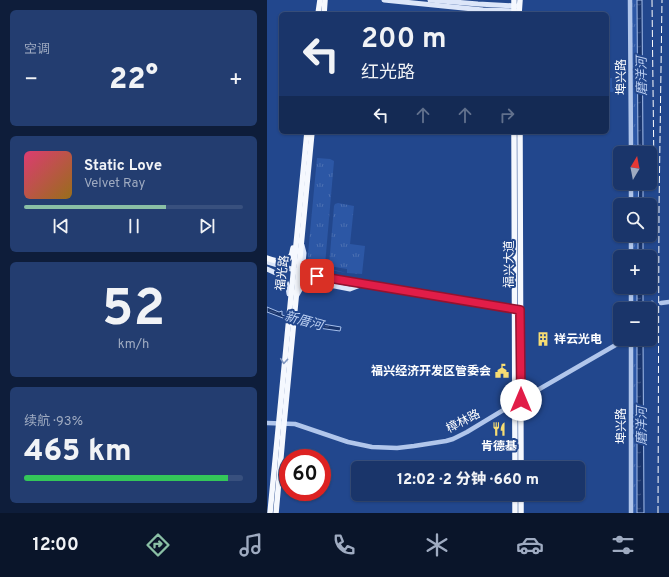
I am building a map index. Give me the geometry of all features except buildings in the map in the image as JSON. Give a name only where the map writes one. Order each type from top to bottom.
[{"type":"main road","points":[[318,12],[320,0]]},
{"type":"main road","points":[[324,12],[325,0]]},
{"type":"main road","points":[[384,0],[483,10],[517,8]]},
{"type":"main road","points":[[430,0],[517,8]]},
{"type":"main road","name":"福光路","points":[[270,513],[273,479],[294,325],[298,225],[307,134]]},
{"type":"main road","name":"福光路","points":[[276,513],[290,300],[302,242],[312,134]]},
{"type":"main road","name":"福兴大道","points":[[514,134],[518,401],[521,461]]},
{"type":"main road","name":"福兴大道","points":[[517,310],[520,134]]},
{"type":"main road","points":[[267,258],[281,262],[290,258],[298,225]]},
{"type":"main road","points":[[302,242],[304,254],[303,263],[307,268],[319,273],[344,278],[353,282]]},
{"type":"main road","points":[[267,262],[296,271],[363,284],[517,310]]},
{"type":"main road","points":[[267,269],[280,274],[285,279],[289,287],[290,300]]},
{"type":"main road","points":[[296,296],[301,288],[309,281],[350,289],[363,284]]},
{"type":"main road","name":"福兴大道","points":[[515,461],[518,401]]},
{"type":"main road","points":[[267,496],[273,479]]},
{"type":"main road","points":[[277,499],[279,513]]},
{"type":"main road","points":[[515,501],[515,513]]},
{"type":"main road","points":[[521,501],[521,513]]},
{"type":"street","name":"埠兴路","points":[[630,0],[631,146]]},
{"type":"street","points":[[661,303],[669,302]]},
{"type":"street","name":"樟林路","points":[[267,423],[298,425],[358,445],[384,448],[429,444],[453,439],[615,346]]},
{"type":"street","name":"埠兴路","points":[[631,346],[631,513]]},
{"type":"green space","points":[[631,0],[637,0],[638,146],[632,146]]},
{"type":"green space","points":[[609,78],[612,78],[612,88],[622,88],[622,92],[609,92]]},
{"type":"green space","points":[[317,158],[330,159],[334,161],[325,265],[328,268],[346,273],[315,267],[311,264],[308,258]]},
{"type":"green space","points":[[632,190],[639,190],[638,198],[632,198]]},
{"type":"green space","points":[[338,203],[354,206],[350,244],[365,246],[362,274],[347,273],[347,269],[329,266],[334,206]]},
{"type":"green space","points":[[632,242],[638,242],[638,250],[632,250]]},
{"type":"green space","points":[[632,294],[637,294],[637,302],[632,302]]},
{"type":"green space","points":[[632,346],[637,346],[637,513],[632,513]]},
{"type":"water","name":"磨洋河","points":[[637,0],[642,0],[643,146],[638,146]]},
{"type":"water","points":[[639,190],[643,190],[643,198],[638,198]]},
{"type":"water","points":[[638,242],[643,242],[643,250],[638,250]]},
{"type":"water","points":[[637,294],[643,294],[643,302],[637,302]]},
{"type":"water","points":[[267,307],[279,312],[282,311],[282,315],[304,321],[341,327],[340,331],[304,326],[267,312]]},
{"type":"water","name":"磨洋河","points":[[637,346],[643,346],[644,513],[637,513]]},
{"type":"railway","points":[[652,0],[654,146]]},
{"type":"railway","points":[[658,513],[659,209],[662,0]]},
{"type":"place","name":"祥云光电","points":[[543,339]]},
{"type":"place","name":"福兴经济开发区管委会","points":[[502,371]]},
{"type":"place","name":"肯德基","points":[[499,429]]},
{"type":"route","points":[[317,276],[520,310],[521,400]]},
{"type":"water label","name":"新厝河","points":[[304,320]]}]
